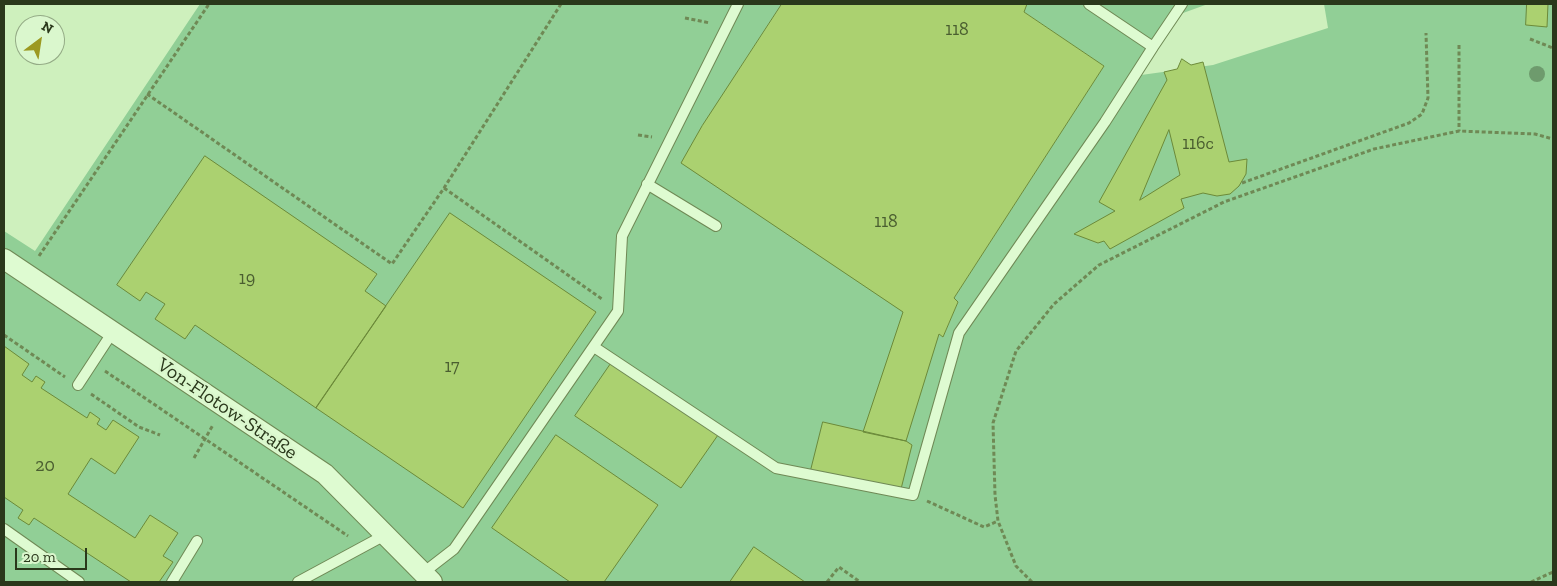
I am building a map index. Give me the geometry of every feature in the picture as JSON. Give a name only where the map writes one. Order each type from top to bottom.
[{"type":"street","name":"Von-Flotow-Straße","points":[[4,260],[325,474],[427,578]]},
{"type":"lane","points":[[427,578],[454,549],[618,311],[622,236],[738,4]]},
{"type":"lane","points":[[1089,4],[1153,48]]},
{"type":"lane","points":[[594,347],[776,468],[913,495],[959,333],[1105,122],[1182,4]]},
{"type":"lane","points":[[647,184],[716,226]]},
{"type":"lane","points":[[78,385],[112,333]]},
{"type":"lane","points":[[4,529],[79,582]]},
{"type":"lane","points":[[298,582],[384,535]]},
{"type":"lane","points":[[172,582],[197,541]]},
{"type":"path","points":[[27,275],[209,4]]},
{"type":"path","points":[[147,94],[392,264],[444,188],[561,4]]},
{"type":"path","points":[[685,18],[728,27]]},
{"type":"path","points":[[1242,183],[1409,123],[1422,114],[1428,98],[1426,33]]},
{"type":"path","points":[[1530,39],[1553,48]]},
{"type":"path","points":[[1459,45],[1460,131]]},
{"type":"path","points":[[1032,582],[1016,566],[998,521],[995,495],[993,423],[1016,351],[1054,304],[1099,265],[1224,202],[1374,148],[1460,131],[1535,134],[1553,139]]},
{"type":"path","points":[[444,188],[618,311]]},
{"type":"path","points":[[93,362],[350,537]]},
{"type":"path","points":[[194,458],[205,438]]},
{"type":"path","points":[[913,495],[984,527],[998,521]]},
{"type":"path","points":[[827,582],[839,567],[860,582]]},
{"type":"path","points":[[1531,582],[1553,572]]},
{"type":"green space","points":[[200,4],[782,4],[738,71],[943,337],[958,302],[954,298],[1104,66],[1024,12],[1025,8],[1017,4],[1208,4],[1172,17],[1134,76],[1213,65],[1328,28],[1324,4],[1553,4],[1553,582],[4,582],[4,231],[35,251]]},
{"type":"building","points":[[782,4],[1027,4],[1024,12],[1104,66],[954,298],[958,302],[943,337],[939,334],[906,441],[863,432],[903,312],[681,163],[702,126]]},
{"type":"building","points":[[1527,4],[1548,4],[1547,27],[1526,25]]},
{"type":"building","points":[[1182,59],[1191,65],[1203,62],[1229,162],[1247,159],[1246,174],[1239,186],[1230,194],[1217,196],[1203,193],[1181,199],[1184,208],[1110,249],[1104,241],[1098,243],[1074,234],[1115,211],[1099,202],[1167,80],[1164,72],[1177,69]],"holes":[[[1169,130],[1180,175],[1140,200]]]},
{"type":"building","points":[[205,156],[377,274],[365,291],[386,306],[316,408],[195,325],[185,339],[155,319],[165,304],[146,292],[140,301],[117,285]]},
{"type":"building","points":[[450,213],[596,312],[463,508],[316,408]]},
{"type":"building","points":[[4,346],[29,364],[22,375],[32,382],[36,376],[45,382],[41,388],[87,418],[90,412],[100,419],[97,424],[106,430],[113,420],[139,437],[115,474],[91,458],[68,494],[135,538],[150,515],[178,533],[163,556],[173,562],[159,582],[131,582],[34,518],[29,525],[18,518],[23,510],[4,497]]},
{"type":"building","points":[[612,362],[718,435],[681,488],[575,416]]},
{"type":"building","points":[[823,422],[906,441],[912,445],[901,489],[811,470]]},
{"type":"building","points":[[556,435],[658,505],[604,582],[570,582],[492,528]]},
{"type":"building","points":[[754,547],[805,582],[730,582]]}]
